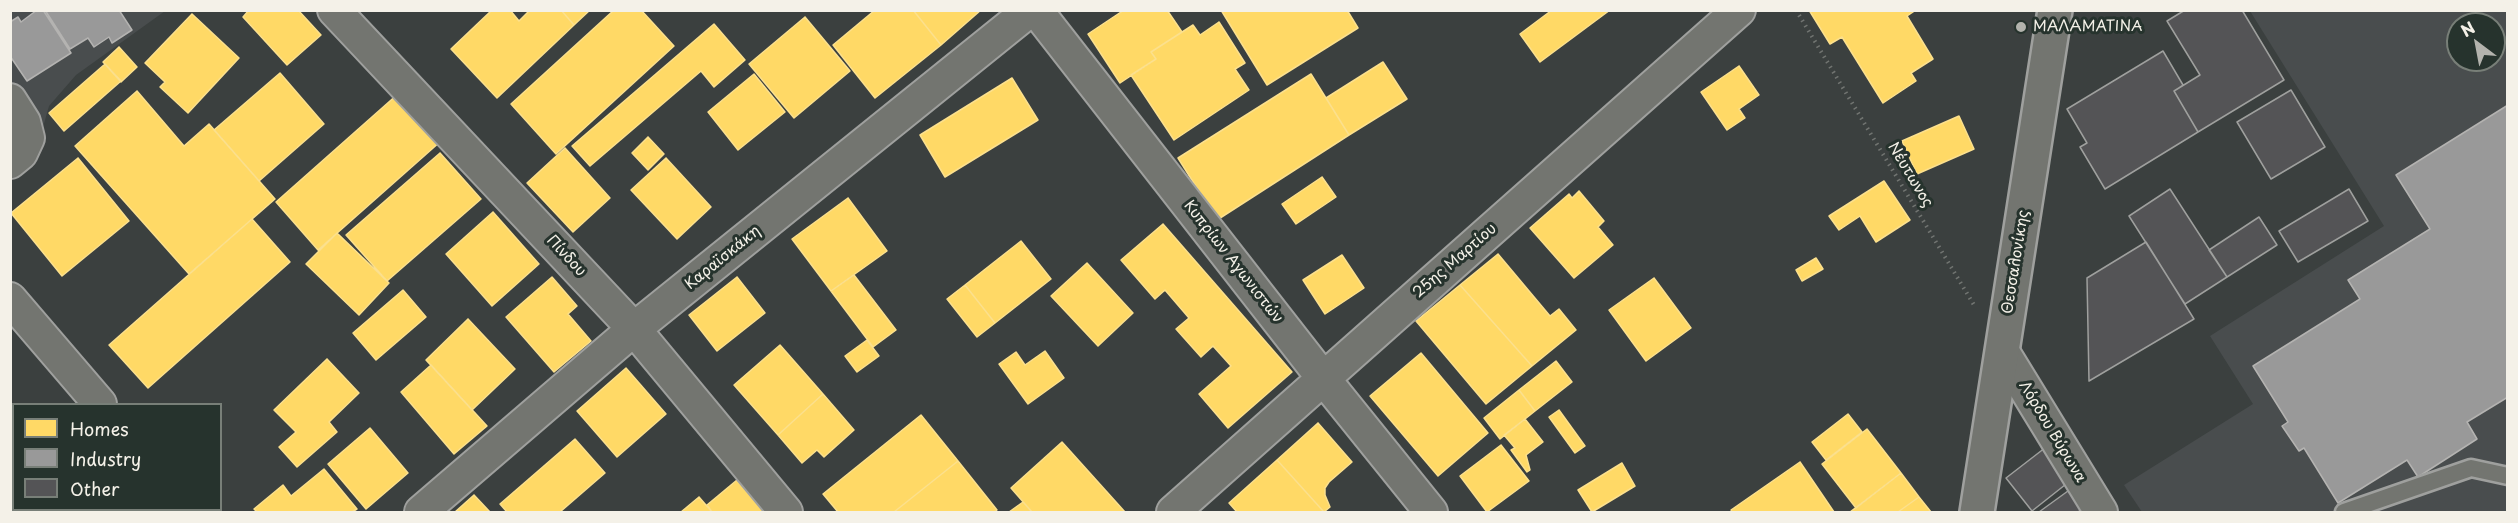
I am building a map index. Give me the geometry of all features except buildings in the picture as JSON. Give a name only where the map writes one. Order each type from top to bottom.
[{"type":"main road","name":"Θεσσαλονίκης","points":[[1977,513],[2055,10]]},
{"type":"street","name":"Πίνδου","points":[[334,10],[634,329],[786,513]]},
{"type":"street","name":"Καραϊσκάκη","points":[[421,513],[634,329],[1030,10]]},
{"type":"street","name":"Κυπρίων Αγωνιστών","points":[[1036,10],[1431,513]]},
{"type":"street","name":"25ης Μαρτίου","points":[[1173,513],[1739,10]]},
{"type":"street","points":[[10,100],[24,122],[28,138],[21,153],[10,162]]},
{"type":"street","points":[[10,299],[98,403]]},
{"type":"street","name":"Λόρδου Βύρωνα","points":[[2003,352],[2101,513]]},
{"type":"lane","points":[[2344,513],[2471,468],[2508,476]]},
{"type":"path","name":"Νέυτωνος","points":[[1796,10],[2003,352]]},
{"type":"shaded area","points":[[11,11],[165,11],[76,75],[49,106],[38,145],[11,172]]},
{"type":"shaded area","points":[[2250,11],[2507,11],[2507,512],[2142,512],[2124,485],[2253,404],[2210,336],[2384,226]]},
{"type":"place","name":"ΜΑΛΑΜΑΤΙΝΑ","points":[[2021,27]]}]
